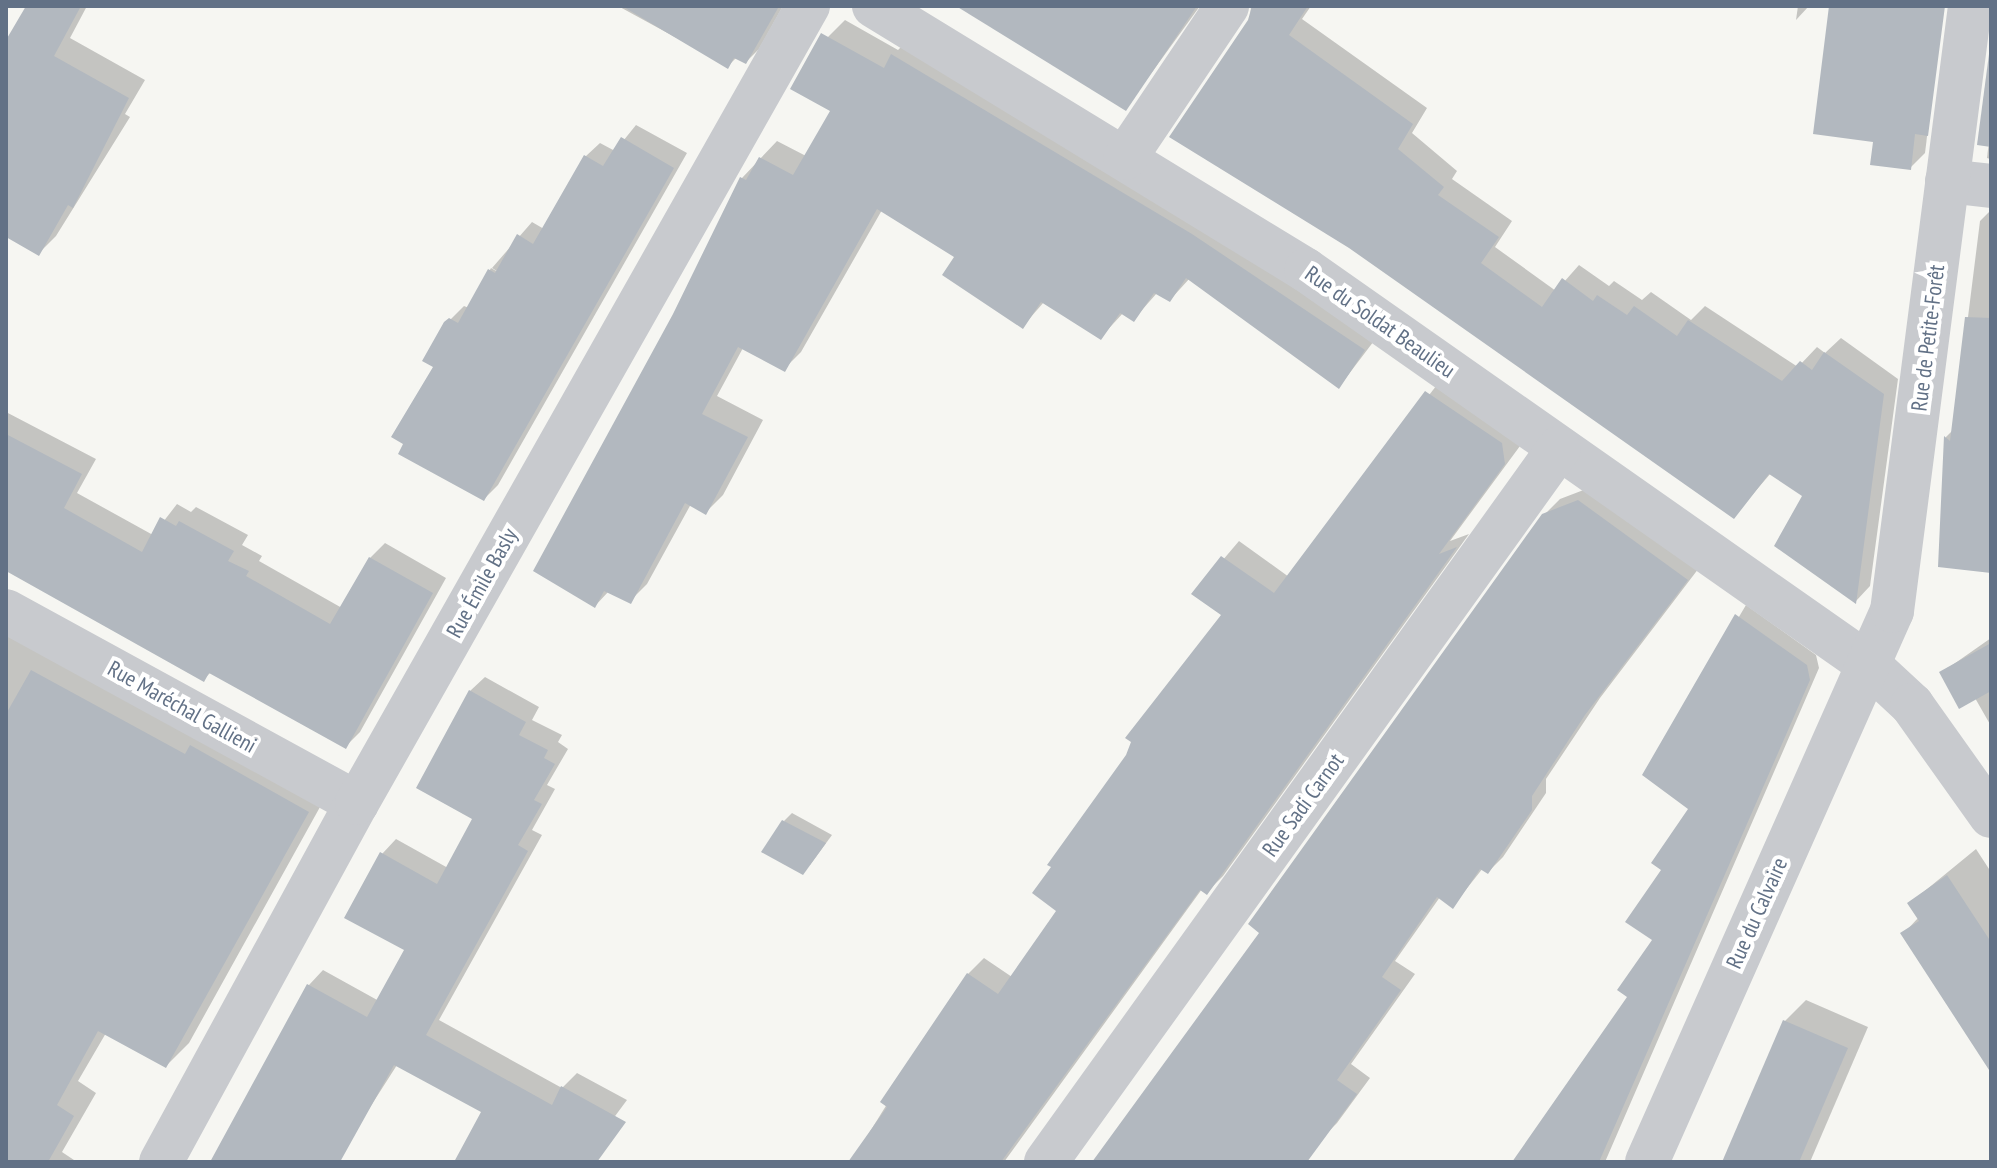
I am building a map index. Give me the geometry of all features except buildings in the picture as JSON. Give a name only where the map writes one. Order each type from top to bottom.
[{"type":"street","name":"Rue Émile Basly","points":[[161,1162],[357,803],[808,6]]},
{"type":"street","name":"Rue du Soldat Beaulieu","points":[[874,6],[1306,270],[1869,665],[1912,705],[1991,816]]},
{"type":"street","points":[[1125,158],[1227,6]]},
{"type":"street","name":"Rue de Petite-Forêt","points":[[1869,665],[1886,633],[1898,582],[1970,6]]},
{"type":"street","points":[[1947,181],[1991,186]]},
{"type":"street","name":"Rue Sadi Carnot","points":[[1046,1162],[1559,448]]},
{"type":"street","name":"Rue Maréchal Gallieni","points":[[6,611],[357,803]]},
{"type":"street","name":"Rue du Calvaire","points":[[1647,1162],[1869,665]]}]
